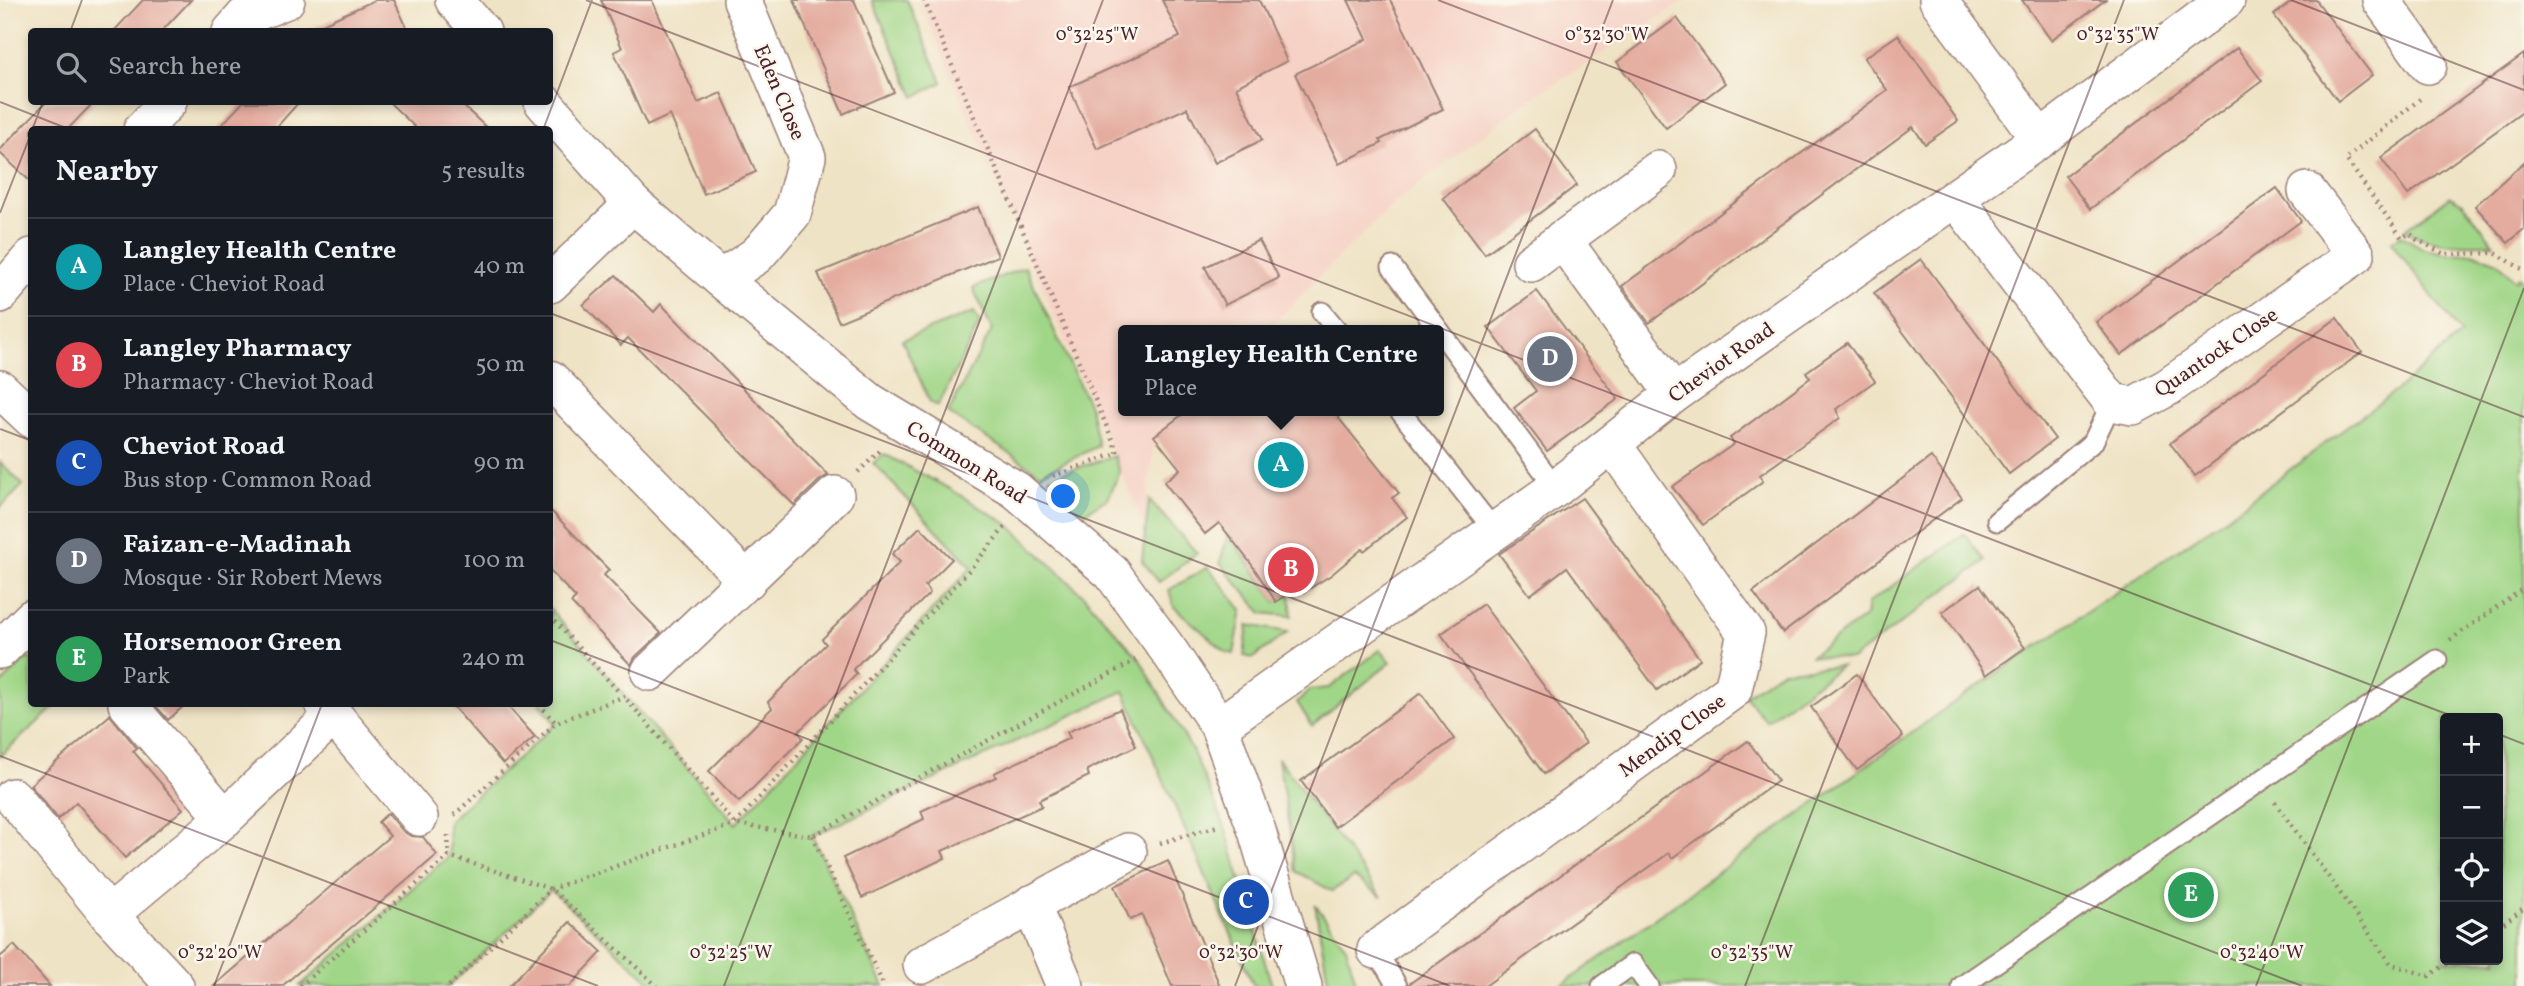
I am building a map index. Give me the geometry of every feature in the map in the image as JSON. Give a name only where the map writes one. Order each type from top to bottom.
[{"type":"street","points":[[234,28],[244,17],[286,0]]},
{"type":"street","points":[[454,0],[478,28]]},
{"type":"street","name":"Eden Close","points":[[721,279],[757,255],[792,214],[807,157],[742,0]]},
{"type":"street","points":[[1938,0],[2040,139]]},
{"type":"street","name":"Cheviot Road","points":[[1219,726],[1556,488],[1674,394],[1956,199],[2226,0]]},
{"type":"street","points":[[2381,0],[2428,65]]},
{"type":"street","points":[[146,126],[164,105]]},
{"type":"street","name":"Common Road","points":[[546,105],[633,204],[721,279],[870,402],[1029,500],[1112,573],[1219,726],[1250,811],[1303,986]]},
{"type":"street","points":[[1531,263],[1658,170]]},
{"type":"street","name":"Quantock Close","points":[[2112,402],[2133,405],[2168,387],[2356,255],[2307,191]]},
{"type":"street","points":[[1956,199],[2112,402]]},
{"type":"street","points":[[553,281],[633,204]]},
{"type":"street","points":[[1562,239],[1674,394]]},
{"type":"street","points":[[0,294],[28,262]]},
{"type":"street","points":[[553,382],[747,580]]},
{"type":"street","points":[[0,388],[28,415]]},
{"type":"street","name":"Mendip Close","points":[[1376,950],[1733,690],[1746,633],[1612,444]]},
{"type":"street","points":[[650,672],[835,495]]},
{"type":"street","points":[[0,650],[28,622]]},
{"type":"street","points":[[130,707],[225,818]]},
{"type":"street","points":[[109,915],[225,818],[329,709],[438,823]]},
{"type":"street","points":[[13,797],[109,915],[174,986]]},
{"type":"street","points":[[922,965],[1128,852]]},
{"type":"street","points":[[1031,904],[1065,986]]},
{"type":"lane","points":[[1392,267],[1435,325]]},
{"type":"lane","points":[[1322,312],[1333,325]]},
{"type":"lane","points":[[1444,337],[1556,488]]},
{"type":"lane","points":[[1997,520],[2093,442],[2112,402]]},
{"type":"lane","points":[[1404,416],[1494,530]]},
{"type":"lane","points":[[1962,986],[2437,660]]},
{"type":"lane","points":[[1376,950],[1397,986]]},
{"type":"lane","points":[[1602,986],[1633,964],[1649,986]]},
{"type":"path","points":[[449,986],[551,889],[736,824],[972,567],[1029,500],[1118,453],[924,0]]},
{"type":"path","points":[[2428,65],[2441,82],[2346,159],[2402,238],[2410,233],[2444,254],[2495,253],[2524,270]]},
{"type":"path","points":[[835,495],[907,424]]},
{"type":"path","points":[[2437,660],[2444,644],[2524,588]]},
{"type":"path","points":[[553,619],[736,824],[811,836],[1139,658],[1171,654]]},
{"type":"path","points":[[449,856],[438,823],[556,723],[624,697],[650,672]]},
{"type":"path","points":[[542,707],[556,723]]},
{"type":"path","points":[[2260,781],[2391,964],[2429,976],[2445,965]]},
{"type":"path","points":[[1128,852],[1224,824],[1250,811]]},
{"type":"path","points":[[811,836],[884,986]]},
{"type":"path","points":[[449,856],[551,889],[657,986]]},
{"type":"path","points":[[300,986],[449,856]]},
{"type":"path","points":[[2503,923],[2524,908]]},
{"type":"shaded area","points":[[919,0],[1686,0],[1523,104],[1396,202],[1273,325],[1118,325],[1118,416],[1181,416],[1155,436],[1144,526]]},
{"type":"green space","points":[[872,0],[907,0],[942,82],[915,97]]},
{"type":"green space","points":[[2450,196],[2463,203],[2494,244],[2437,242],[2405,230]]},
{"type":"green space","points":[[2401,235],[2424,249],[2451,254],[2475,253],[2498,262],[2515,280],[2519,276],[2524,283],[2524,986],[1622,986],[1608,982],[1595,986],[1561,986],[1943,710],[2228,516],[2398,389],[2461,334],[2392,241]]},
{"type":"green space","points":[[1025,267],[1090,408],[1098,446],[1041,474],[948,413],[992,330],[973,288]]},
{"type":"green space","points":[[974,312],[980,323],[938,406],[930,402],[902,340]]},
{"type":"green space","points":[[884,454],[1008,524],[1082,594],[1139,658],[1192,750],[1224,824],[1272,986],[1254,986],[1124,691],[812,836],[884,986],[655,986],[551,890],[449,986],[300,986],[449,856],[448,821],[556,724],[542,707],[553,707],[553,612],[736,824],[972,567],[873,463]]},
{"type":"green space","points":[[1114,456],[1120,472],[1108,498],[1084,513],[1070,505],[1049,477]]},
{"type":"green space","points":[[0,462],[23,485],[0,508]]},
{"type":"green space","points":[[1149,500],[1197,553],[1159,582],[1142,561]]},
{"type":"green space","points":[[1228,534],[1276,602],[1290,593],[1292,616],[1262,613],[1220,563]]},
{"type":"green space","points":[[1965,534],[1985,561],[1852,659],[1811,656],[1866,616],[1868,603]]},
{"type":"green space","points":[[1208,567],[1242,610],[1234,654],[1226,652],[1174,607],[1169,590]]},
{"type":"green space","points":[[1248,625],[1288,632],[1253,658],[1244,656]]},
{"type":"green space","points":[[1380,650],[1391,662],[1312,726],[1297,702],[1310,690],[1329,688]]},
{"type":"green space","points":[[26,659],[28,707],[55,707],[0,756],[0,685]]},
{"type":"green space","points":[[1841,666],[1766,721],[1745,696],[1782,670]]},
{"type":"green space","points":[[1278,758],[1382,897],[1354,877],[1332,891],[1296,871]]},
{"type":"green space","points":[[1315,904],[1346,947],[1357,986],[1329,986]]},
{"type":"building","points":[[143,0],[191,0],[165,28],[117,28]]},
{"type":"building","points":[[375,0],[394,0],[407,28],[314,28]]},
{"type":"building","points":[[601,0],[652,0],[698,103],[721,93],[756,172],[704,194],[670,115],[647,126],[614,52],[622,48]]},
{"type":"building","points":[[794,0],[854,0],[894,92],[843,114]]},
{"type":"building","points":[[1162,0],[1259,0],[1287,61],[1236,87],[1262,140],[1215,163],[1187,108],[1097,149],[1069,87],[1180,37]]},
{"type":"building","points":[[1348,0],[1390,0],[1443,109],[1339,164],[1295,74],[1367,39]]},
{"type":"building","points":[[2022,0],[2105,0],[2051,40]]},
{"type":"building","points":[[2294,0],[2316,0],[2372,75],[2338,101],[2274,15]]},
{"type":"building","points":[[1677,18],[1725,83],[1666,128],[1617,62]]},
{"type":"building","points":[[1898,35],[1958,121],[1925,144],[1913,127],[1649,323],[1622,286],[1887,90],[1864,58]]},
{"type":"building","points":[[2237,48],[2262,81],[2090,209],[2065,176]]},
{"type":"building","points":[[2524,54],[2524,111],[2408,195],[2381,158]]},
{"type":"building","points":[[43,105],[91,105],[71,126],[28,126],[28,179],[0,150]]},
{"type":"building","points":[[240,105],[296,105],[278,126],[221,126]]},
{"type":"building","points":[[392,105],[462,105],[485,126],[414,126]]},
{"type":"building","points":[[1535,129],[1577,185],[1485,254],[1443,198]]},
{"type":"building","points":[[2524,162],[2524,229],[2508,243],[2475,206]]},
{"type":"building","points":[[2277,188],[2301,221],[2121,355],[2096,322]]},
{"type":"building","points":[[978,207],[998,256],[839,322],[818,273]]},
{"type":"building","points":[[1259,240],[1279,278],[1225,305],[1205,267]]},
{"type":"building","points":[[1921,259],[2055,439],[2009,474],[1874,293]]},
{"type":"building","points":[[616,275],[654,312],[661,304],[828,475],[794,505],[628,338],[621,345],[583,305]]},
{"type":"building","points":[[1537,291],[1618,399],[1547,451],[1514,408],[1536,391],[1488,327]]},
{"type":"building","points":[[2337,318],[2362,352],[2195,476],[2170,443]]},
{"type":"building","points":[[1847,343],[1875,381],[1836,409],[1840,418],[1760,475],[1763,481],[1703,525],[1672,487],[1734,444],[1730,438],[1810,378],[1806,372]]},
{"type":"building","points":[[1180,416],[1337,416],[1399,493],[1392,498],[1407,517],[1331,575],[1304,592],[1296,588],[1276,602],[1252,565],[1219,523],[1205,534],[1164,482],[1180,469],[1154,436]]},
{"type":"building","points":[[1931,457],[1962,498],[1783,633],[1753,592]]},
{"type":"building","points":[[1582,498],[1700,659],[1657,690],[1567,567],[1530,595],[1499,554]]},
{"type":"building","points":[[553,513],[609,570],[604,575],[661,633],[635,657],[631,665],[571,603],[576,598],[553,574]]},
{"type":"building","points":[[920,527],[952,559],[925,586],[930,593],[853,669],[857,674],[798,732],[803,738],[739,802],[709,771],[772,708],[768,702],[826,644],[822,639],[900,562],[892,554]]},
{"type":"building","points":[[1980,585],[2025,648],[1986,675],[1942,612]]},
{"type":"building","points":[[1483,604],[1586,743],[1544,774],[1441,634]]},
{"type":"building","points":[[1857,674],[1903,737],[1857,770],[1811,707]]},
{"type":"building","points":[[1421,693],[1454,739],[1335,827],[1301,781]]},
{"type":"building","points":[[157,707],[183,707],[168,720]]},
{"type":"building","points":[[454,707],[509,707],[535,737],[503,764]]},
{"type":"building","points":[[1120,709],[1136,746],[1087,770],[1089,776],[1039,800],[1042,806],[942,851],[945,858],[862,898],[843,858],[924,819],[921,811],[996,777],[994,773],[1070,738],[1067,732]]},
{"type":"building","points":[[110,715],[137,748],[133,751],[183,809],[125,858],[76,802],[58,819],[30,785]]},
{"type":"building","points":[[1748,741],[1778,781],[1672,858],[1669,853],[1485,986],[1409,986],[1409,984]]},
{"type":"building","points":[[388,813],[403,831],[411,836],[423,837],[437,855],[282,986],[214,986],[390,836],[378,822]]},
{"type":"building","points":[[1168,861],[1220,986],[1172,986],[1142,915],[1130,920],[1115,886]]},
{"type":"building","points":[[570,922],[602,952],[570,986],[509,986]]},
{"type":"building","points":[[14,945],[50,986],[0,986],[0,957]]},
{"type":"place","name":"Faizan-e-Madinah","points":[[1550,359]]},
{"type":"place","name":"Langley Health Centre","points":[[1281,465]]},
{"type":"place","name":"Langley Pharmacy","points":[[1291,570]]},
{"type":"place","name":"Horsemoor Green","points":[[2191,895]]},
{"type":"place","name":"Cheviot Road","points":[[1246,902]]}]
